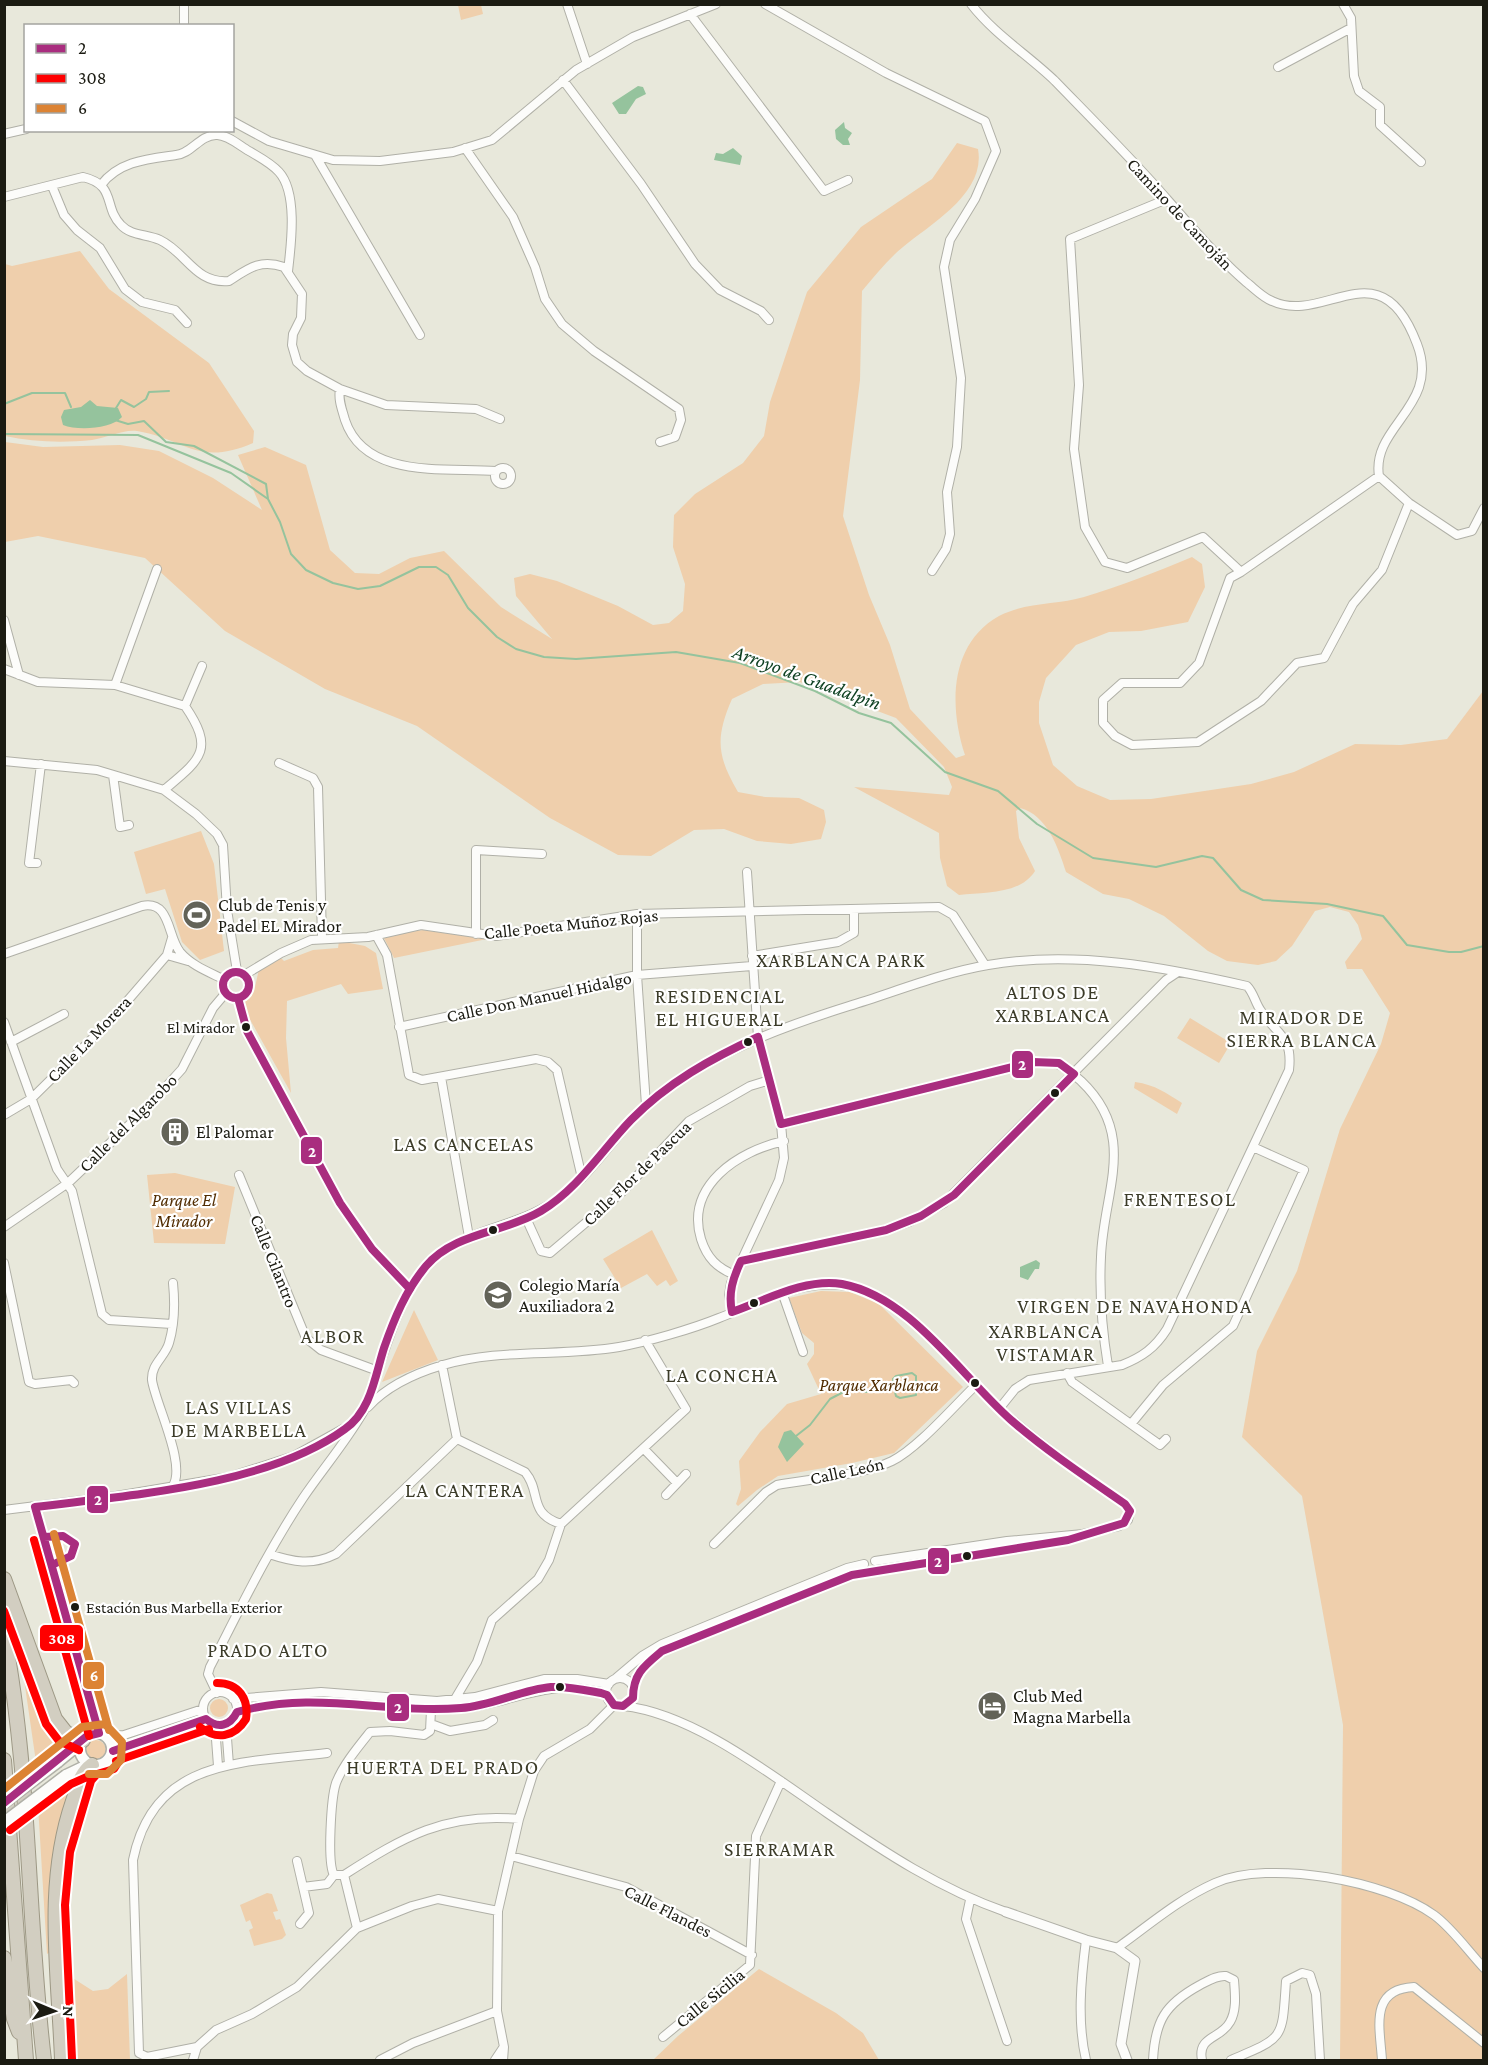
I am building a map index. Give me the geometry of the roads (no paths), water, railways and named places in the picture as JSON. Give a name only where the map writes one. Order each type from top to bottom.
[{"type":"highway","points":[[4,1579],[55,1719],[66,1732],[82,1742]]},
{"type":"highway","points":[[4,1635],[19,1739],[36,1983],[44,2061]]},
{"type":"highway","points":[[4,1760],[26,2061]]},
{"type":"highway","points":[[62,2061],[54,1905],[56,1877],[67,1818],[82,1775],[91,1765]]},
{"type":"highway","points":[[4,1958],[14,2019],[23,2042]]},
{"type":"main road","points":[[4,1803],[91,1734],[103,1735],[113,1751],[103,1764],[91,1765],[66,1775],[4,1822]]},
{"type":"main road","points":[[82,1742],[81,1755],[91,1765]]},
{"type":"street","points":[[184,4],[184,24]]},
{"type":"street","points":[[567,4],[587,64]]},
{"type":"street","points":[[765,4],[886,73],[985,121],[996,151],[975,199],[950,240],[944,267],[961,378],[957,447],[947,492],[950,534],[946,549],[933,571]]},
{"type":"street","name":"Camino de Camoján","points":[[971,4],[981,18],[1024,51],[1054,80],[1167,199],[1219,259],[1272,301],[1297,306],[1337,296],[1363,293],[1386,300],[1406,319],[1422,355],[1419,390],[1412,406],[1380,450],[1377,464],[1379,476]]},
{"type":"street","points":[[1343,4],[1351,18],[1354,76],[1359,91],[1380,106],[1380,125],[1421,162]]},
{"type":"street","points":[[234,122],[269,141],[315,155],[342,160],[380,161],[465,148],[492,140],[563,80],[633,37],[713,5]]},
{"type":"street","points":[[690,14],[824,191],[848,180]]},
{"type":"street","points":[[1278,67],[1351,28]]},
{"type":"street","points":[[563,80],[641,184],[695,264],[720,290],[761,311],[769,320]]},
{"type":"street","points":[[4,134],[24,129]]},
{"type":"street","points":[[101,185],[118,169],[157,156],[179,155],[210,136],[225,137],[276,168],[283,176],[291,214],[288,271]]},
{"type":"street","points":[[465,148],[513,217],[535,267],[545,298],[561,324],[594,351],[679,409],[681,420],[675,437],[660,442]]},
{"type":"street","points":[[315,155],[420,335]]},
{"type":"street","points":[[4,197],[83,177],[101,185],[107,192],[118,222],[125,229],[168,244],[207,279],[229,281],[251,266],[261,263],[273,263],[284,267],[302,294],[303,306],[292,345],[297,362],[307,371],[340,388],[386,405],[476,409],[500,419]]},
{"type":"street","points":[[52,186],[64,215],[100,248],[125,289],[142,302],[175,310],[187,323]]},
{"type":"street","points":[[1167,199],[1070,239],[1078,385],[1074,449],[1084,527],[1105,562],[1127,568],[1203,537],[1241,572]]},
{"type":"street","points":[[340,388],[339,399],[350,435],[369,454],[402,464],[430,468],[496,471]]},
{"type":"street","points":[[1409,503],[1382,570],[1353,604],[1324,658],[1297,663],[1261,701],[1198,742],[1132,745],[1115,736],[1103,723],[1103,700],[1122,683],[1180,683],[1199,663],[1230,578],[1379,476],[1409,503],[1457,535],[1472,531],[1484,508]]},
{"type":"street","points":[[115,685],[158,569]]},
{"type":"street","points":[[4,620],[19,675]]},
{"type":"street","points":[[185,706],[202,666]]},
{"type":"street","points":[[4,669],[38,682],[115,685],[185,706],[200,727],[203,743],[199,756],[189,769],[164,790]]},
{"type":"street","points":[[4,760],[97,770],[164,790],[196,814],[217,834],[223,845],[227,910],[241,973],[249,981],[248,989],[238,998]]},
{"type":"street","points":[[279,763],[313,778],[318,787],[322,938]]},
{"type":"street","points":[[37,863],[28,863],[41,764]]},
{"type":"street","points":[[113,775],[120,827],[129,825]]},
{"type":"street","points":[[476,934],[476,850],[542,854]]},
{"type":"street","points":[[732,1312],[729,1295],[735,1275],[779,1180],[784,1158],[781,1124],[758,1037],[747,872]]},
{"type":"street","points":[[4,954],[148,905],[159,907],[165,914],[180,953],[189,961]]},
{"type":"street","name":"Calle Poeta Muñoz Rojas","points":[[241,973],[281,953],[322,938],[376,935],[421,925],[496,936],[637,914],[939,907],[953,915],[985,965]]},
{"type":"street","points":[[752,956],[838,942],[854,933],[854,909]]},
{"type":"street","points":[[637,914],[637,975],[646,1105]]},
{"type":"street","points":[[376,935],[387,955],[409,1075],[422,1080],[536,1059],[548,1062],[557,1070],[582,1178]]},
{"type":"street","name":"Calle La Morera","points":[[4,1115],[31,1099],[110,1021],[167,955],[172,936]]},
{"type":"street","points":[[167,955],[189,961],[225,980]]},
{"type":"street","points":[[217,1693],[208,1674],[269,1554],[302,1500],[363,1412],[399,1310],[410,1289],[437,1254],[450,1245],[526,1218],[551,1204],[582,1178],[646,1105],[698,1068],[758,1037],[930,980],[985,965],[1070,960],[1156,967],[1247,986],[1262,1013],[1279,1030],[1290,1048],[1289,1070],[1160,1341],[1135,1360],[1036,1378],[1021,1384],[999,1409]]},
{"type":"street","name":"Calle Don Manuel Hidalgo","points":[[399,1028],[637,975],[752,966]]},
{"type":"street","points":[[1156,967],[1163,972],[1166,980]]},
{"type":"street","points":[[741,1261],[886,1230],[933,1210],[954,1195],[1166,980],[1178,972]]},
{"type":"street","points":[[225,980],[241,973]]},
{"type":"street","points":[[225,980],[224,995],[238,998]]},
{"type":"street","name":"Calle del Algarobo","points":[[4,1227],[68,1183],[145,1110],[182,1069],[213,1008],[224,995]]},
{"type":"street","points":[[238,998],[247,1031],[340,1203],[372,1249],[410,1289]]},
{"type":"street","points":[[11,1042],[64,1014]]},
{"type":"street","points":[[4,1022],[57,1168],[68,1183],[102,1314],[109,1320],[172,1324]]},
{"type":"street","points":[[781,1124],[1033,1062],[1059,1063],[1074,1074],[1089,1088],[1111,1125],[1115,1149],[1101,1254],[1100,1311],[1108,1366]]},
{"type":"street","points":[[441,1077],[469,1237]]},
{"type":"street","name":"Calle Flor de Pascua","points":[[526,1218],[541,1251],[550,1253],[622,1192],[689,1121],[742,1090],[770,1080]]},
{"type":"street","points":[[735,1275],[717,1267],[703,1245],[698,1215],[700,1201],[708,1186],[724,1169],[760,1148],[784,1141]]},
{"type":"street","points":[[1131,1424],[1163,1385],[1233,1326],[1304,1170],[1253,1147]]},
{"type":"street","name":"Calle Cilantro","points":[[239,1175],[306,1338],[321,1350],[378,1371]]},
{"type":"street","points":[[4,1263],[29,1382],[35,1384],[71,1380],[74,1383]]},
{"type":"street","points":[[172,1486],[177,1474],[167,1424],[152,1378],[154,1366],[170,1342],[175,1302],[173,1283]]},
{"type":"street","points":[[4,1510],[229,1477],[280,1462],[340,1433],[383,1393],[442,1365],[472,1359],[620,1347],[732,1312],[782,1292],[820,1284],[842,1284],[873,1293],[898,1309],[999,1409],[1033,1437],[1129,1507],[1130,1516],[1119,1526],[1083,1534],[1007,1541],[875,1566],[871,1573],[865,1568],[847,1568],[663,1644],[642,1656],[609,1684],[607,1695]]},
{"type":"street","points":[[782,1292],[802,1352]]},
{"type":"street","points":[[455,1699],[477,1662],[492,1620],[538,1579],[549,1560],[561,1524],[678,1417],[686,1406],[645,1340]]},
{"type":"street","points":[[442,1365],[457,1439]]},
{"type":"street","points":[[1067,1373],[1072,1382],[1161,1445],[1166,1438]]},
{"type":"street","name":"Calle León","points":[[714,1544],[766,1492],[777,1485],[873,1467],[892,1461],[908,1450],[975,1386]]},
{"type":"street","points":[[457,1439],[525,1472],[540,1511],[545,1517],[561,1524]]},
{"type":"street","points":[[269,1554],[307,1563],[320,1561],[336,1554],[457,1439]]},
{"type":"street","points":[[644,1449],[677,1484]]},
{"type":"street","points":[[666,1495],[686,1474]]},
{"type":"street","points":[[35,1507],[103,1735],[124,1735],[203,1709]]},
{"type":"street","points":[[44,1537],[63,1536],[75,1544],[71,1556],[52,1565]]},
{"type":"street","points":[[646,1710],[635,1693],[633,1684],[642,1666],[673,1646],[845,1577],[865,1568],[868,1560],[875,1566]]},
{"type":"street","points":[[233,1699],[321,1692],[424,1701],[487,1694],[544,1678],[577,1679],[609,1684]]},
{"type":"street","points":[[616,1678],[625,1678],[633,1684]]},
{"type":"street","points":[[237,1712],[255,1707],[308,1702],[430,1710],[476,1707],[550,1687],[578,1689],[607,1695],[614,1705],[646,1710],[679,1722],[761,1767],[924,1878],[970,1900],[1086,1940],[1117,1948],[1135,1961],[1121,2044],[1127,2061]]},
{"type":"street","points":[[217,1693],[228,1695],[233,1699],[237,1712],[233,1720],[226,1725],[215,1726],[206,1719],[203,1709],[208,1697],[217,1693]]},
{"type":"street","points":[[623,1706],[631,1702],[635,1693]]},
{"type":"street","points":[[503,2061],[504,2047],[497,2012],[498,1911],[519,1819],[534,1771],[544,1756],[590,1729],[614,1705]]},
{"type":"street","points":[[334,1875],[328,1860],[336,1784],[354,1752],[370,1732],[390,1731],[424,1735],[430,1731],[430,1710]]},
{"type":"street","points":[[113,1751],[206,1719]]},
{"type":"street","points":[[431,1724],[450,1731],[485,1725],[493,1720]]},
{"type":"street","points":[[226,1725],[229,1765]]},
{"type":"street","points":[[215,1726],[218,1766]]},
{"type":"street","points":[[198,2047],[147,2057],[139,2053],[133,1860],[138,1835],[150,1812],[170,1792],[218,1766],[327,1753]]},
{"type":"street","name":"Calle Sicilia","points":[[663,2037],[750,1965],[756,1836],[781,1781]]},
{"type":"street","points":[[334,1875],[344,1875],[396,1842],[416,1833],[466,1820],[495,1817],[519,1819]]},
{"type":"street","name":"Calle Flandes","points":[[511,1856],[626,1887],[752,1955]]},
{"type":"street","points":[[297,1861],[309,1913],[300,1924]]},
{"type":"street","points":[[1117,1948],[1161,1914],[1216,1882],[1251,1873],[1293,1873],[1379,1887],[1434,1915],[1484,1968]]},
{"type":"street","points":[[303,1887],[327,1884],[334,1875]]},
{"type":"street","points":[[344,1875],[357,1928]]},
{"type":"street","points":[[193,2061],[198,2047],[216,2030],[252,2014],[297,1987],[357,1928],[412,1906],[438,1899],[498,1911]]},
{"type":"street","points":[[970,1900],[966,1919],[1007,2041]]},
{"type":"street","points":[[1086,1940],[1082,1994],[1082,2047],[1086,2061]]},
{"type":"street","points":[[1231,2061],[1270,2043],[1281,2031],[1286,1981],[1302,1973],[1310,1975],[1316,1994],[1320,2061]]},
{"type":"street","points":[[1153,2061],[1154,2037],[1161,2018],[1177,1998],[1211,1979],[1226,1976],[1234,1980],[1234,2012],[1226,2028],[1205,2040],[1201,2049],[1202,2061]]},
{"type":"street","points":[[1382,2061],[1381,2006],[1389,1993],[1401,1987],[1414,1987],[1484,2043]]},
{"type":"street","points":[[380,2061],[413,2043],[497,2012]]},
{"type":"street","points":[[495,2061],[504,2047]]},
{"type":"waterway","points":[[116,408],[121,400],[134,407],[146,399],[149,392],[169,391]]},
{"type":"waterway","points":[[4,404],[32,393],[65,393],[71,407]]},
{"type":"waterway","points":[[115,420],[128,424],[144,421],[166,442],[194,446],[266,484],[268,499]]},
{"type":"waterway","name":"Arroyo de Guadalpin","points":[[4,434],[138,435],[231,473],[268,499],[280,522],[291,554],[306,570],[333,583],[358,589],[380,586],[419,567],[436,567],[448,575],[468,608],[497,637],[516,649],[544,657],[576,659],[676,652],[740,663],[815,691],[859,713],[891,723],[945,772],[998,791],[1037,824],[1093,858],[1156,867],[1202,856],[1213,858],[1241,890],[1263,900],[1327,904],[1383,916],[1407,945],[1449,952],[1461,952],[1484,946]]},
{"type":"waterway","points":[[796,1436],[810,1425],[830,1399],[851,1388],[866,1392],[894,1388],[896,1396],[900,1398],[916,1395],[916,1376],[912,1373],[896,1376],[893,1379],[894,1388]]},
{"type":"place","name":"Club de Tenis y Padel EL Mirador","points":[[197,915]]},
{"type":"place","name":"El Mirador","points":[[246,1027]]},
{"type":"place","name":"El Palomar","points":[[175,1132]]},
{"type":"place","name":"Colegio María Auxiliadora 2","points":[[498,1295]]},
{"type":"place","name":"Estación Bus Marbella Exterior","points":[[75,1607]]},
{"type":"place","name":"Club Med Magna Marbella","points":[[992,1706]]},
{"type":"district","name":"XARBLANCA PARK","points":[[841,960]]},
{"type":"district","name":"ALTOS DE XARBLANCA","points":[[1053,1004]]},
{"type":"district","name":"RESIDENCIAL EL HIGUERAL","points":[[720,1008]]},
{"type":"district","name":"MIRADOR DE SIERRA BLANCA","points":[[1302,1028]]},
{"type":"district","name":"LAS CANCELAS","points":[[464,1144]]},
{"type":"district","name":"FRENTESOL","points":[[1180,1199]]},
{"type":"district","name":"VIRGEN DE NAVAHONDA","points":[[1135,1306]]},
{"type":"district","name":"ALBOR","points":[[333,1336]]},
{"type":"district","name":"XARBLANCA VISTAMAR","points":[[1046,1342]]},
{"type":"district","name":"LA CONCHA","points":[[722,1375]]},
{"type":"district","name":"LAS VILLAS DE MARBELLA","points":[[239,1418]]},
{"type":"district","name":"LA CANTERA","points":[[465,1490]]},
{"type":"district","name":"PRADO ALTO","points":[[268,1650]]},
{"type":"district","name":"HUERTA DEL PRADO","points":[[443,1767]]},
{"type":"district","name":"SIERRAMAR","points":[[780,1849]]},
{"type":"park label","name":"Parque El Mirador","points":[[184,1210]]},
{"type":"park label","name":"Parque Xarblanca","points":[[879,1385]]}]
